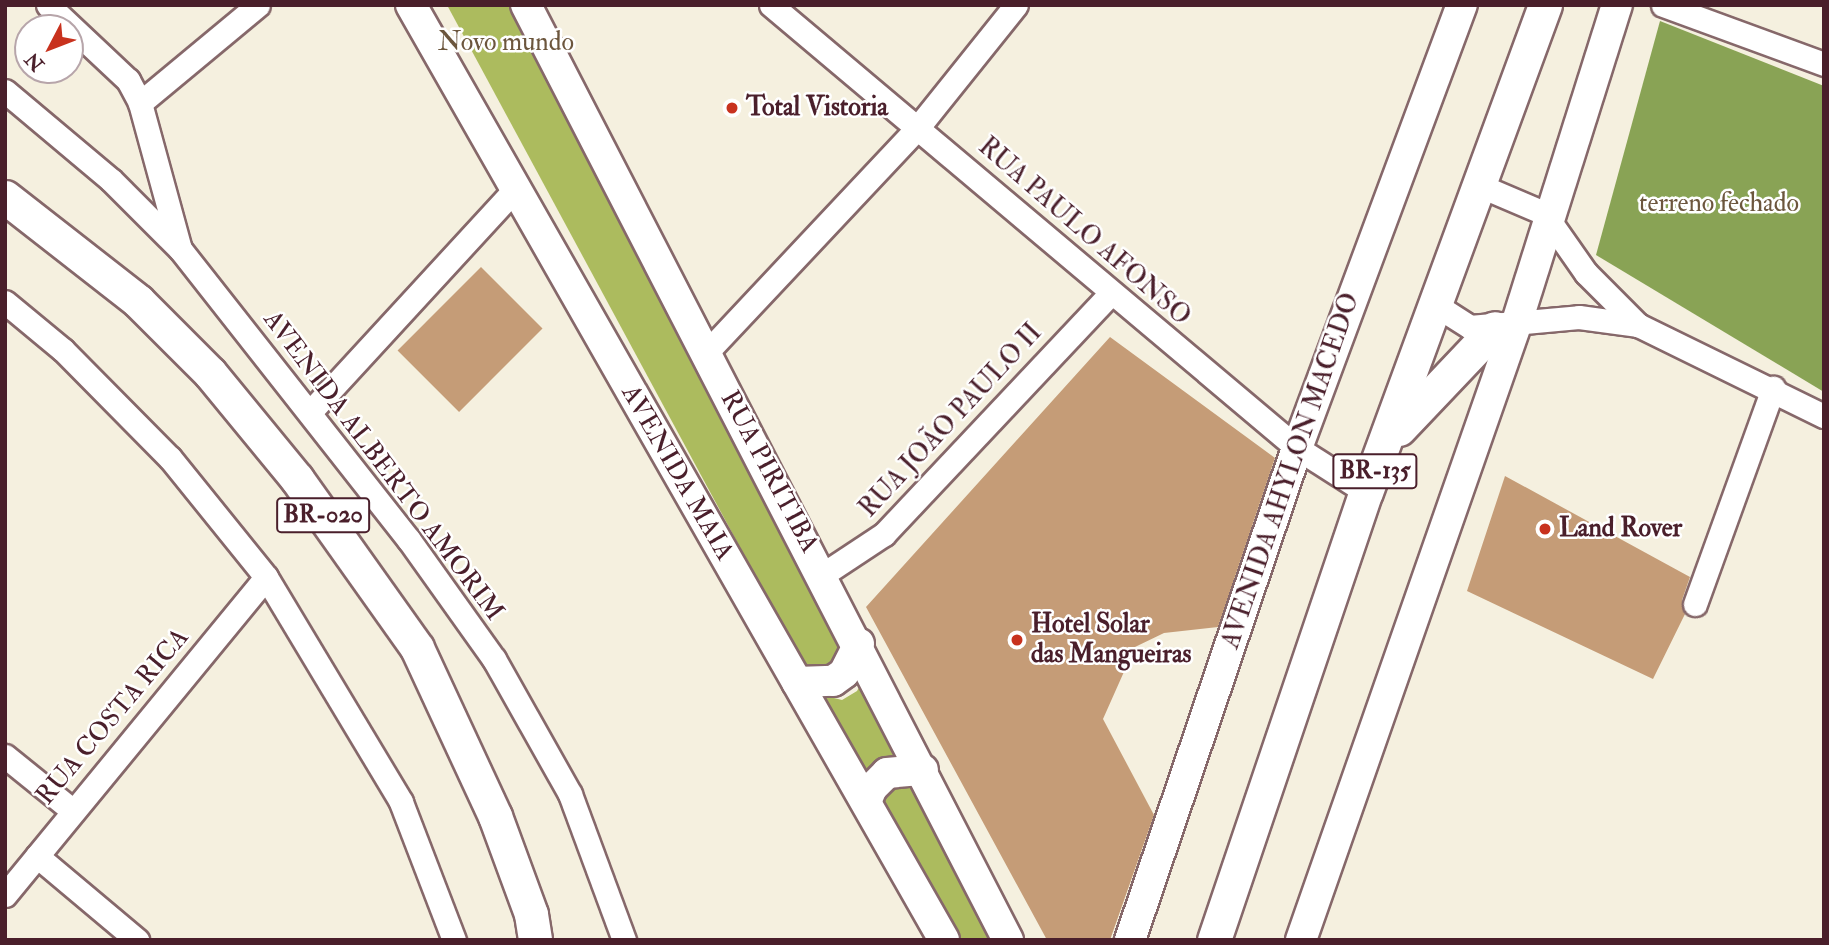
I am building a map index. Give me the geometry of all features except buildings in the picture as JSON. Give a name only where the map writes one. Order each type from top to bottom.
[{"type":"highway","name":"BR-135","points":[[1214,940],[1366,492],[1388,441],[1476,184],[1545,5]]},
{"type":"highway","name":"BR-020","points":[[5,197],[138,301],[210,373],[298,479],[417,648],[495,816],[537,931]]},
{"type":"highway","points":[[1388,441],[1506,326]]},
{"type":"main road","name":"AVENIDA MAIA","points":[[411,5],[514,190],[944,940]]},
{"type":"main road","name":"RUA PIRITIBA","points":[[526,5],[859,644],[1008,940]]},
{"type":"main road","name":"AVENIDA AHYLON MACEDO","points":[[1130,940],[1297,448],[1462,5]]},
{"type":"main road","points":[[1301,940],[1506,326],[1549,218],[1616,5]]},
{"type":"main road","points":[[797,682],[833,681],[844,673],[859,644]]},
{"type":"main road","points":[[866,802],[872,788],[887,773],[923,770]]},
{"type":"street","points":[[48,5],[110,59],[128,80],[140,103],[180,249]]},
{"type":"street","points":[[140,103],[258,5]]},
{"type":"street","name":"RUA PAULO AFONSO","points":[[771,5],[919,126],[1111,293],[1297,448],[1366,492]]},
{"type":"street","points":[[706,353],[919,126],[1016,5]]},
{"type":"street","points":[[1663,5],[1824,64]]},
{"type":"street","name":"AVENIDA ALBERTO AMORIM","points":[[5,91],[101,171],[180,249],[311,411],[494,659],[569,794],[624,940]]},
{"type":"street","points":[[1476,184],[1549,218],[1586,273],[1638,325]]},
{"type":"street","points":[[311,411],[514,190]]},
{"type":"street","name":"RUA JOÃO PAULO II","points":[[822,575],[884,534],[1111,293]]},
{"type":"street","points":[[5,302],[63,350],[170,457],[266,577],[401,802],[454,940]]},
{"type":"street","points":[[1434,304],[1457,323],[1506,326],[1579,317],[1638,325],[1773,388],[1824,416]]},
{"type":"street","points":[[1695,604],[1773,388]]},
{"type":"street","name":"RUA COSTA RICA","points":[[5,895],[72,810],[266,577]]},
{"type":"street","points":[[5,756],[72,810]]},
{"type":"street","points":[[37,856],[137,940]]},
{"type":"green space","name":"Novo mundo","points":[[447,5],[525,5],[857,652],[810,677]]},
{"type":"green space","name":"terreno fechado","points":[[1660,21],[1824,86],[1824,392],[1596,255]]},
{"type":"green space","points":[[866,675],[915,760],[866,785],[814,693],[842,700],[857,691]]},
{"type":"green space","points":[[917,778],[1002,940],[955,940],[879,800],[888,787]]},
{"type":"place","name":"Total Vistoria","points":[[732,108]]},
{"type":"place","name":"Land Rover","points":[[1545,529]]},
{"type":"place","name":"Hotel Solar das Mangueiras","points":[[1017,640]]}]
